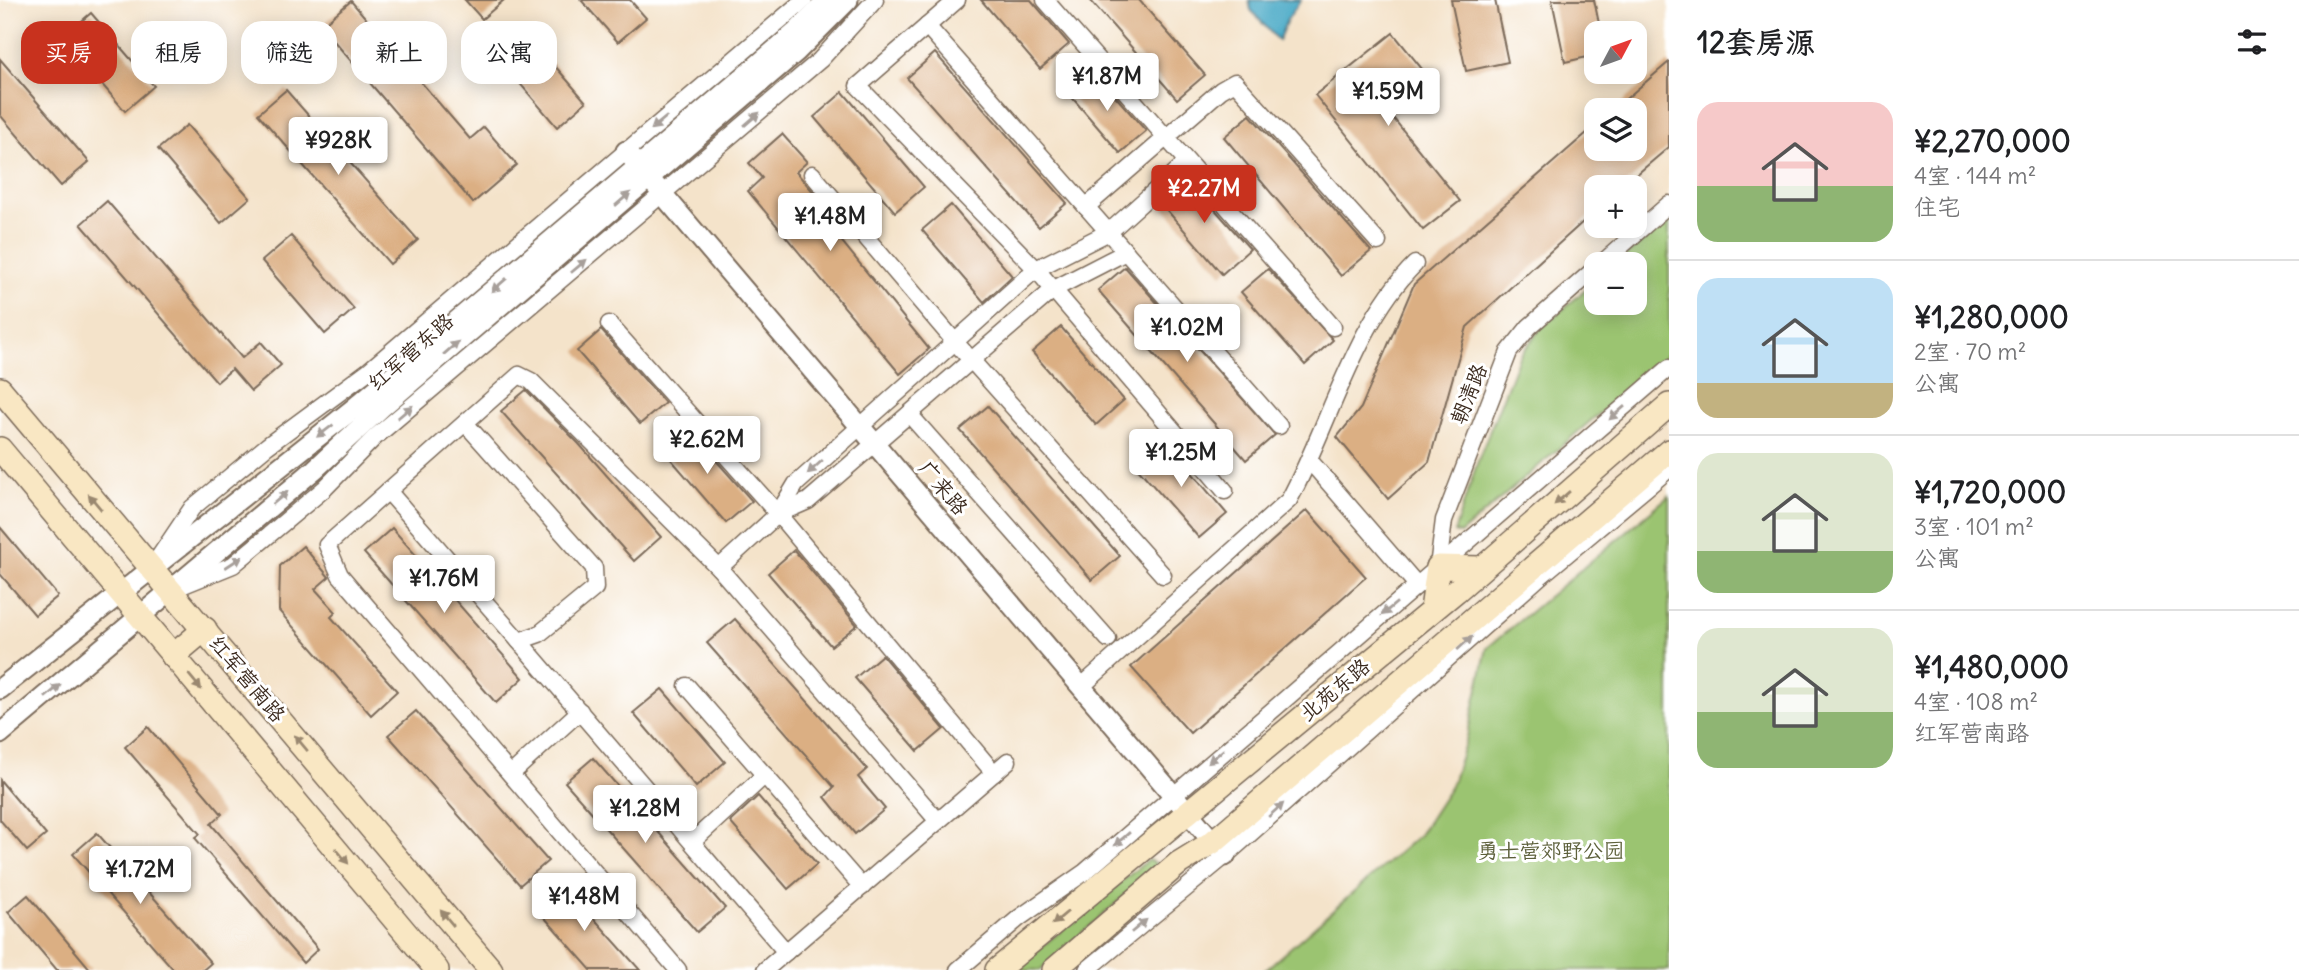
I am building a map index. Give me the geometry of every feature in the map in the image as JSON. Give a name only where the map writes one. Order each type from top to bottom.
[{"type":"main road","name":"红军营南路","points":[[0,390],[491,970]]},
{"type":"main road","name":"北苑东路","points":[[997,970],[1146,846],[1180,803],[1227,780],[1432,610],[1669,405]]},
{"type":"main road","name":"红军营南路","points":[[0,449],[438,970]]},
{"type":"main road","name":"北苑东路","points":[[1054,970],[1168,872],[1219,849],[1251,809],[1669,451]]},
{"type":"main road","points":[[88,555],[118,529]]},
{"type":"main road","points":[[1432,610],[1438,567],[1481,568]]},
{"type":"main road","points":[[173,656],[205,629]]},
{"type":"main road","points":[[1227,780],[1251,809]]},
{"type":"main road","points":[[1146,846],[1168,872]]},
{"type":"street","points":[[638,164],[804,0]]},
{"type":"street","name":"红军营东路","points":[[0,689],[354,409],[638,164],[796,32],[828,0]]},
{"type":"street","name":"红军营东路","points":[[0,734],[172,590],[638,164],[796,52],[848,0]]},
{"type":"street","points":[[172,590],[233,565],[324,489],[374,438],[820,60],[875,0]]},
{"type":"street","points":[[957,0],[858,86],[1037,268],[1226,491]]},
{"type":"street","points":[[1045,0],[1333,327]]},
{"type":"street","points":[[927,26],[1279,426]]},
{"type":"street","points":[[1086,207],[1221,90],[1236,82],[1378,242]]},
{"type":"street","points":[[719,568],[778,514],[796,484],[1037,268],[1109,232],[1187,162]]},
{"type":"street","name":"广来路","points":[[638,164],[1219,849]]},
{"type":"street","points":[[812,174],[956,343],[1163,575]]},
{"type":"street","points":[[1615,252],[1669,204]]},
{"type":"street","points":[[778,514],[808,501],[1054,289],[1126,252]]},
{"type":"street","points":[[1081,687],[1289,500],[1310,461],[1378,307],[1415,264]]},
{"type":"street","name":"朝清路","points":[[1438,567],[1444,520],[1508,352],[1529,327],[1584,279]]},
{"type":"street","points":[[609,324],[778,514],[994,773]]},
{"type":"street","points":[[958,970],[1018,918],[1180,803],[1417,585],[1669,368]]},
{"type":"street","points":[[678,970],[340,575],[327,545],[519,376],[531,381],[719,568],[938,821]]},
{"type":"street","points":[[909,414],[1108,639]]},
{"type":"street","points":[[465,423],[594,568],[595,588],[540,634],[519,641]]},
{"type":"street","points":[[1310,461],[1417,585]]},
{"type":"street","points":[[1087,970],[1219,849],[1669,469]]},
{"type":"street","points":[[388,491],[786,952]]},
{"type":"street","points":[[687,686],[862,887]]},
{"type":"street","points":[[511,775],[580,711]]},
{"type":"street","points":[[765,970],[1008,761]]},
{"type":"street","points":[[692,842],[765,775]]},
{"type":"green space","points":[[1669,218],[1669,353],[1460,534],[1454,532],[1479,458],[1519,357],[1541,328],[1584,291],[1584,315],[1647,315],[1647,252],[1630,252]]},
{"type":"green space","name":"勇士营郊野公园","points":[[1669,496],[1669,970],[1265,970],[1419,835],[1451,786],[1467,737],[1487,648]]},
{"type":"green space","points":[[1148,860],[1156,863],[1154,870],[1040,970],[1013,970]]},
{"type":"water","points":[[1249,0],[1301,0],[1287,20],[1278,41],[1251,10]]},
{"type":"building","points":[[465,0],[504,0],[482,19]]},
{"type":"building","points":[[581,0],[630,0],[646,18],[618,42]]},
{"type":"building","points":[[981,0],[1031,0],[1069,44],[1040,69]]},
{"type":"building","points":[[1090,0],[1139,0],[1205,75],[1177,99]]},
{"type":"building","points":[[1451,0],[1495,0],[1508,62],[1466,71]]},
{"type":"building","points":[[1552,0],[1594,0],[1598,21],[1584,21],[1584,58],[1565,62]]},
{"type":"building","points":[[351,1],[368,21],[351,21],[351,61],[337,45],[337,21],[327,21]]},
{"type":"building","points":[[91,13],[98,21],[82,21]]},
{"type":"building","points":[[1393,33],[1427,75],[1385,108],[1460,201],[1423,230],[1315,95]]},
{"type":"building","points":[[117,43],[131,59],[131,84],[154,86],[125,111],[102,84],[117,84]]},
{"type":"building","points":[[935,53],[1067,203],[1039,227],[907,78]]},
{"type":"building","points":[[0,59],[89,162],[61,186],[0,115]]},
{"type":"building","points":[[1669,62],[1669,147],[1636,175],[1584,175],[1584,221],[1467,327],[1429,462],[1388,499],[1337,437],[1361,408],[1414,284],[1584,135],[1584,161],[1647,161],[1647,98],[1627,98],[1643,84],[1647,84],[1647,81]]},
{"type":"building","points":[[557,68],[586,102],[557,127],[520,84],[557,84]]},
{"type":"building","points":[[1094,72],[1146,131],[1120,153],[1069,94]]},
{"type":"building","points":[[371,84],[423,84],[470,139],[484,127],[517,165],[473,203]]},
{"type":"building","points":[[286,90],[418,240],[390,264],[258,114]]},
{"type":"building","points":[[843,92],[924,187],[895,212],[814,117]]},
{"type":"building","points":[[1250,115],[1371,251],[1341,276],[1224,137]]},
{"type":"building","points":[[187,125],[250,198],[221,223],[158,149]]},
{"type":"building","points":[[782,134],[807,162],[796,172],[816,195],[809,201],[929,349],[900,374],[748,191],[762,178],[749,163]]},
{"type":"building","points":[[1186,177],[1250,249],[1222,274],[1159,201]]},
{"type":"building","points":[[107,201],[242,358],[261,342],[281,365],[251,391],[232,369],[217,382],[81,224]]},
{"type":"building","points":[[951,205],[1012,276],[984,302],[922,230]]},
{"type":"building","points":[[291,236],[354,309],[325,334],[262,261]]},
{"type":"building","points":[[1125,267],[1275,435],[1246,460],[1098,290]]},
{"type":"building","points":[[1268,269],[1333,340],[1305,365],[1241,292]]},
{"type":"building","points":[[1061,327],[1124,400],[1096,425],[1032,352]]},
{"type":"building","points":[[601,330],[665,403],[640,424],[577,351]]},
{"type":"building","points":[[526,390],[579,444],[661,537],[634,561],[501,411]]},
{"type":"building","points":[[988,406],[1120,556],[1092,580],[960,430]]},
{"type":"building","points":[[688,429],[752,501],[726,523],[663,450]]},
{"type":"building","points":[[1164,440],[1227,514],[1199,538],[1135,465]]},
{"type":"building","points":[[1307,510],[1366,577],[1190,733],[1131,667]]},
{"type":"building","points":[[0,527],[58,596],[35,615],[0,574]]},
{"type":"building","points":[[392,528],[523,678],[496,703],[364,553]]},
{"type":"building","points":[[303,546],[329,577],[315,589],[336,612],[331,617],[397,691],[371,715],[279,611],[280,566]]},
{"type":"building","points":[[794,550],[857,625],[831,646],[768,573]]},
{"type":"building","points":[[735,619],[867,769],[858,777],[885,809],[855,834],[825,797],[834,787],[707,643]]},
{"type":"building","points":[[882,655],[944,729],[918,751],[855,678]]},
{"type":"building","points":[[662,689],[725,762],[696,787],[633,713]]},
{"type":"building","points":[[416,711],[548,861],[520,885],[388,735]]},
{"type":"building","points":[[148,727],[222,814],[211,824],[318,949],[303,963],[195,838],[200,834],[125,747]]},
{"type":"building","points":[[593,758],[725,908],[697,932],[565,782]]},
{"type":"building","points":[[0,780],[46,835],[27,851],[0,820]]},
{"type":"building","points":[[758,796],[817,864],[788,889],[730,822]]},
{"type":"building","points":[[97,833],[211,963],[203,970],[174,970],[73,854]]},
{"type":"building","points":[[564,885],[640,970],[591,970],[537,909]]},
{"type":"building","points":[[28,895],[91,970],[57,970],[8,912]]}]
